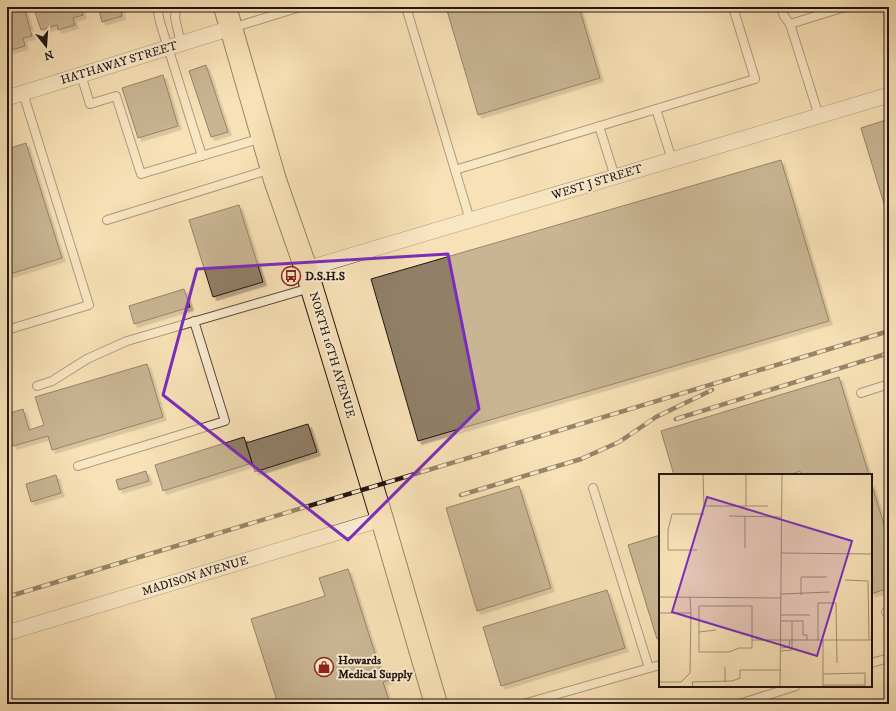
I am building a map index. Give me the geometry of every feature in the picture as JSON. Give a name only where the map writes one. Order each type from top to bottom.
[{"type":"main road","name":"NORTH 16TH AVENUE","points":[[225,7],[272,169],[308,278],[382,519],[436,704]]},
{"type":"street","name":"HATHAWAY STREET","points":[[7,98],[231,28]]},
{"type":"street","name":"WEST J STREET","points":[[308,278],[470,220],[889,95]]},
{"type":"street","name":"MADISON AVENUE","points":[[7,633],[382,519]]},
{"type":"lane","points":[[157,7],[160,22],[175,46]]},
{"type":"lane","points":[[176,7],[175,46],[202,156]]},
{"type":"lane","points":[[231,28],[300,7]]},
{"type":"lane","points":[[406,7],[470,220]]},
{"type":"lane","points":[[455,170],[755,79],[733,7]]},
{"type":"lane","points":[[781,7],[784,16],[790,24],[819,116]]},
{"type":"lane","points":[[790,24],[845,7]]},
{"type":"lane","points":[[81,75],[90,104],[116,96],[141,174],[263,138]]},
{"type":"lane","points":[[7,330],[88,305],[23,93]]},
{"type":"lane","points":[[656,109],[672,160]]},
{"type":"lane","points":[[599,126],[615,177]]},
{"type":"lane","points":[[107,220],[272,169]]},
{"type":"lane","points":[[38,386],[52,381],[87,359],[127,341],[194,321],[308,278]]},
{"type":"lane","points":[[78,466],[225,421],[194,321]]},
{"type":"lane","points":[[861,393],[889,384]]},
{"type":"lane","points":[[593,488],[649,668]]},
{"type":"lane","points":[[872,663],[889,658]]},
{"type":"lane","points":[[523,704],[659,665]]},
{"type":"lane","points":[[739,704],[793,687]]},
{"type":"highlighted area","points":[[448,254],[479,409],[348,540],[163,395],[197,269]]},
{"type":"building","points":[[24,7],[32,36],[23,38],[25,46],[8,51],[7,12]]},
{"type":"building","points":[[44,7],[81,7],[83,15],[73,18],[75,25],[58,30],[57,25],[41,30],[35,12],[45,9]]},
{"type":"building","points":[[98,7],[120,7],[122,16],[102,22]]},
{"type":"building","points":[[446,7],[579,7],[600,78],[478,115]]},
{"type":"building","points":[[206,65],[228,132],[211,137],[189,71]]},
{"type":"building","points":[[163,75],[178,126],[138,138],[122,88]]},
{"type":"building","points":[[889,119],[889,220],[861,128]]},
{"type":"building","points":[[26,143],[62,258],[7,275],[7,149]]},
{"type":"building","points":[[781,160],[829,321],[418,441],[371,279]]},
{"type":"building","points":[[239,205],[263,282],[213,297],[189,220]]},
{"type":"building","points":[[184,289],[190,307],[134,324],[129,306]]},
{"type":"building","points":[[147,364],[163,417],[52,450],[48,436],[13,446],[7,427],[7,414],[23,409],[29,430],[44,425],[35,397]]},
{"type":"building","points":[[839,377],[869,474],[801,474],[800,471],[792,474],[674,474],[661,431]]},
{"type":"building","points":[[308,424],[317,452],[255,472],[246,443]]},
{"type":"building","points":[[244,437],[252,463],[163,491],[155,465]]},
{"type":"building","points":[[146,471],[149,481],[119,490],[116,480]]},
{"type":"building","points":[[56,475],[61,493],[31,502],[26,484]]},
{"type":"building","points":[[872,485],[889,541],[889,588],[872,594]]},
{"type":"building","points":[[519,486],[551,588],[477,611],[446,508]]},
{"type":"building","points":[[659,535],[659,638],[657,639],[628,545]]},
{"type":"building","points":[[348,569],[381,672],[387,670],[390,680],[383,682],[390,704],[278,704],[251,619],[325,596],[319,578]]},
{"type":"building","points":[[607,590],[625,648],[501,686],[483,627]]},
{"type":"railway","points":[[7,597],[889,331]]},
{"type":"railway","points":[[676,419],[889,353]]},
{"type":"railway","points":[[461,495],[581,459],[619,442],[656,417],[712,390]]},
{"type":"place","name":"D.S.H.S","points":[[291,276]]},
{"type":"place","name":"Howards Medical Supply","points":[[324,667]]}]
